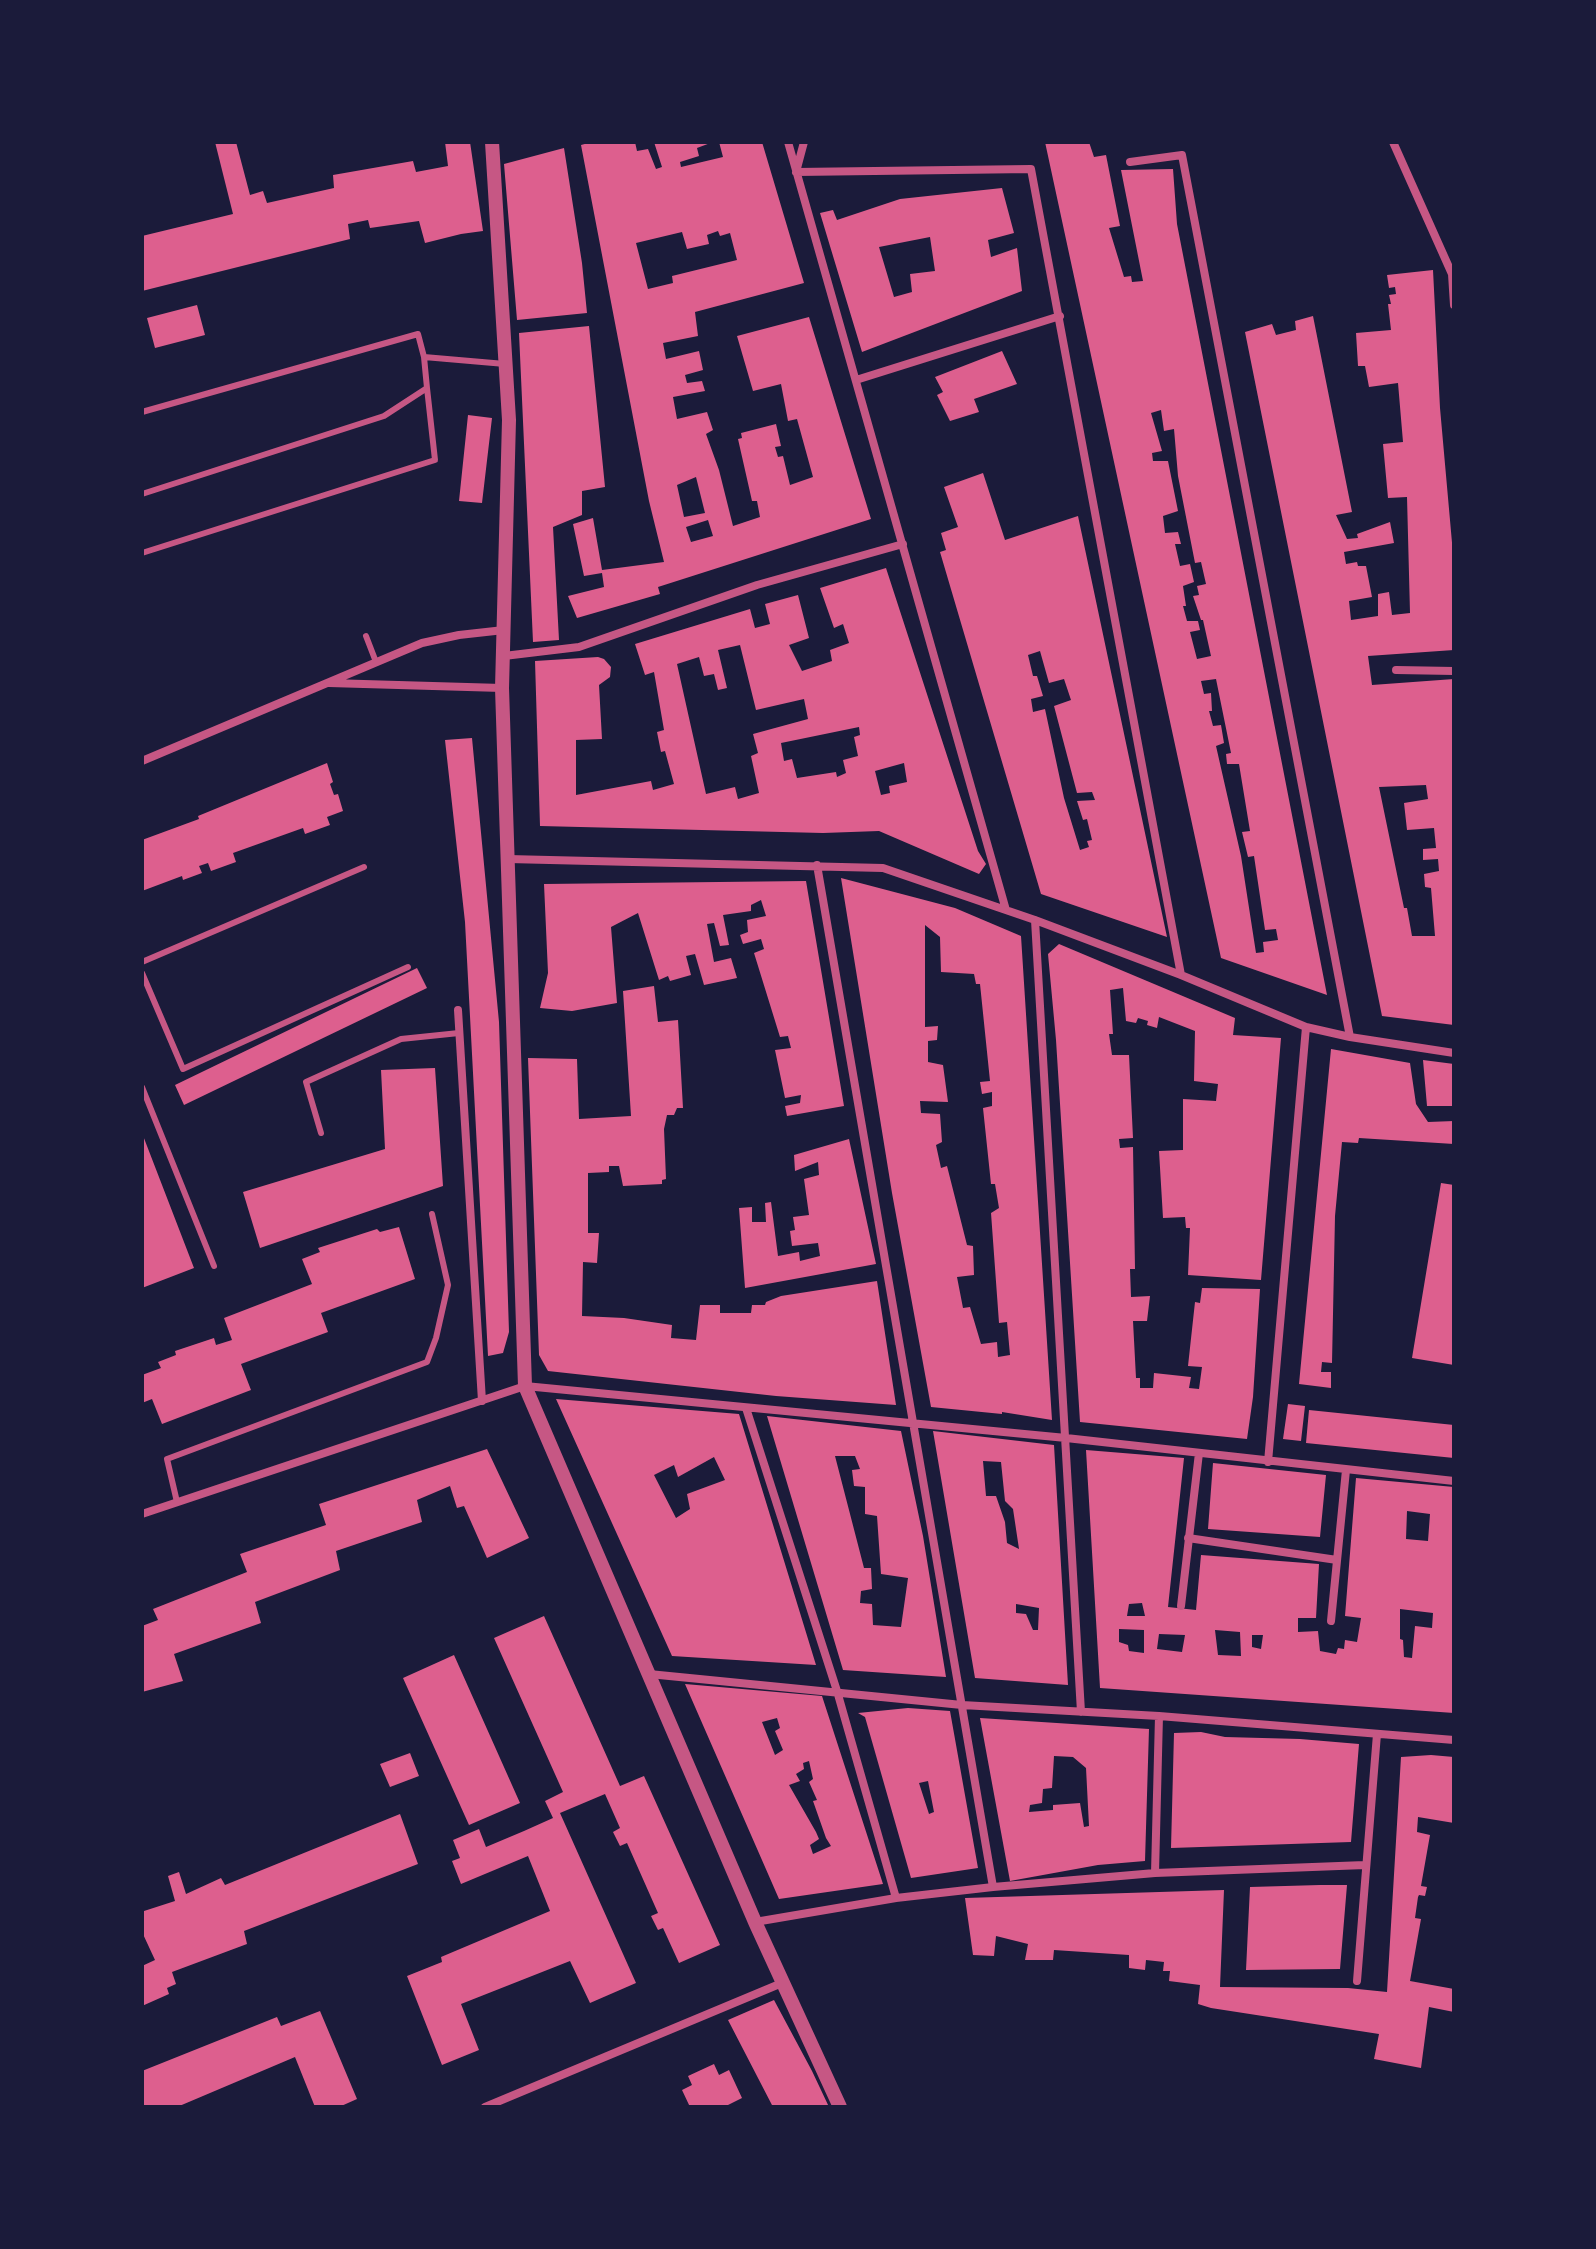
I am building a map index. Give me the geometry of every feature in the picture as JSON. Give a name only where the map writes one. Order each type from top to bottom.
[{"type":"street","points":[[492,142],[509,420],[502,688],[525,1386],[755,1922],[840,2107]]},
{"type":"street","points":[[788,142],[1006,910]]},
{"type":"street","points":[[796,172],[804,142]]},
{"type":"street","points":[[1393,142],[1452,274],[1454,305]]},
{"type":"street","points":[[1130,162],[1182,155],[1350,1037]]},
{"type":"street","points":[[796,172],[1031,169],[1181,975]]},
{"type":"street","points":[[856,380],[1060,316]]},
{"type":"street","points":[[504,656],[579,647],[757,585],[903,544]]},
{"type":"street","points":[[142,761],[422,643],[504,630]]},
{"type":"street","points":[[1396,670],[1454,671]]},
{"type":"street","points":[[325,683],[502,688]]},
{"type":"street","points":[[508,859],[883,868],[1035,920],[1181,975],[1306,1027],[1454,1053]]},
{"type":"street","points":[[817,865],[993,1887]]},
{"type":"street","points":[[1035,920],[1081,1712]]},
{"type":"street","points":[[458,1010],[482,1401]]},
{"type":"street","points":[[1268,1462],[1306,1027]]},
{"type":"street","points":[[142,1514],[525,1386],[1066,1438],[1454,1481]]},
{"type":"street","points":[[746,1408],[837,1691],[896,1898]]},
{"type":"street","points":[[1181,1606],[1199,1453]]},
{"type":"street","points":[[1331,1621],[1346,1470]]},
{"type":"street","points":[[1188,1538],[1337,1560]]},
{"type":"street","points":[[649,1674],[962,1705],[1159,1716],[1454,1740]]},
{"type":"street","points":[[1155,1873],[1159,1716]]},
{"type":"street","points":[[1357,1981],[1377,1734]]},
{"type":"street","points":[[755,1922],[896,1898],[993,1887],[1155,1873],[1365,1865]]},
{"type":"street","points":[[485,2107],[782,1983]]},
{"type":"lane","points":[[142,412],[418,334],[424,357],[435,460],[142,553]]},
{"type":"lane","points":[[424,357],[505,364]]},
{"type":"lane","points":[[142,494],[384,416],[427,388]]},
{"type":"lane","points":[[366,636],[376,662]]},
{"type":"lane","points":[[142,962],[364,867]]},
{"type":"lane","points":[[142,973],[183,1069],[408,967]]},
{"type":"lane","points":[[321,1133],[306,1082],[401,1039],[459,1033]]},
{"type":"lane","points":[[142,1087],[214,1266]]},
{"type":"lane","points":[[177,1502],[167,1459],[427,1362],[448,1285],[432,1214]]},
{"type":"building","points":[[215,142],[236,142],[250,195],[263,191],[267,203],[334,188],[333,175],[413,161],[416,172],[448,166],[445,142],[470,142],[483,231],[425,243],[419,221],[370,228],[368,220],[348,224],[350,239],[142,291],[142,236],[233,214]]},
{"type":"building","points":[[635,142],[637,151],[648,149],[656,169],[662,167],[654,142],[713,142],[697,148],[699,156],[680,162],[681,167],[723,157],[719,142],[762,142],[804,283],[695,312],[698,336],[663,343],[666,359],[699,351],[703,370],[685,375],[687,383],[702,381],[705,391],[673,397],[677,419],[707,412],[713,430],[706,434],[733,526],[760,517],[757,501],[752,501],[738,439],[742,438],[741,433],[776,424],[781,446],[775,447],[778,457],[783,456],[790,485],[813,477],[797,419],[788,421],[781,384],[753,391],[737,336],[809,317],[871,519],[658,587],[660,594],[577,618],[568,596],[604,587],[602,573],[584,576],[573,524],[593,518],[602,570],[664,562],[649,501],[581,145]],"holes":[[[718,231],[720,236],[730,233],[737,260],[672,276],[673,283],[648,289],[636,243],[682,232],[687,249],[709,244],[707,235]],[[696,477],[705,513],[684,517],[677,485]],[[708,520],[713,536],[691,542],[686,527]]]},
{"type":"building","points":[[1045,142],[1089,142],[1094,157],[1106,155],[1120,226],[1109,228],[1124,277],[1131,276],[1132,282],[1143,281],[1121,170],[1173,169],[1177,224],[1327,995],[1221,958]],"holes":[[[1161,410],[1164,431],[1174,429],[1178,476],[1195,563],[1201,562],[1206,584],[1197,586],[1199,595],[1193,596],[1203,620],[1211,656],[1197,659],[1190,632],[1200,630],[1198,621],[1187,621],[1183,606],[1186,606],[1183,586],[1194,582],[1190,564],[1180,566],[1175,544],[1181,544],[1178,532],[1165,533],[1163,516],[1178,511],[1168,461],[1153,461],[1152,453],[1162,451],[1151,413]],[[1216,679],[1231,753],[1226,754],[1227,764],[1239,764],[1250,831],[1242,832],[1248,857],[1254,856],[1265,930],[1276,929],[1278,940],[1263,942],[1264,952],[1256,953],[1241,856],[1216,746],[1224,743],[1221,725],[1213,726],[1209,711],[1212,711],[1211,693],[1204,694],[1201,681]]]},
{"type":"building","points":[[564,148],[587,313],[517,320],[504,164]]},
{"type":"building","points":[[1002,188],[1014,233],[988,240],[991,257],[1017,248],[1022,291],[862,352],[820,213],[833,210],[837,220],[900,199]],"holes":[[[930,237],[935,271],[910,274],[912,292],[894,297],[879,247]]]},
{"type":"building","points":[[1433,270],[1440,408],[1454,565],[1454,650],[1368,656],[1372,685],[1454,679],[1454,1025],[1382,1016],[1245,332],[1272,324],[1276,335],[1296,330],[1295,321],[1313,316],[1352,512],[1336,515],[1347,539],[1358,538],[1357,534],[1390,522],[1394,543],[1344,552],[1346,564],[1357,562],[1358,566],[1366,566],[1372,597],[1349,601],[1351,620],[1378,616],[1378,594],[1389,592],[1392,615],[1410,613],[1407,497],[1388,498],[1383,444],[1403,442],[1398,383],[1369,387],[1365,366],[1358,366],[1356,333],[1391,330],[1389,295],[1396,294],[1395,287],[1389,288],[1387,275]],"holes":[[[1426,785],[1428,799],[1404,803],[1407,830],[1434,828],[1436,848],[1423,849],[1423,860],[1438,859],[1439,871],[1424,874],[1425,887],[1431,888],[1435,936],[1412,936],[1379,787]]]},
{"type":"building","points":[[197,305],[205,335],[155,348],[147,318]]},
{"type":"building","points":[[589,326],[605,487],[582,491],[582,515],[553,527],[559,640],[533,642],[519,333]]},
{"type":"building","points":[[1002,351],[1017,384],[974,399],[979,412],[950,421],[937,395],[943,392],[935,377]]},
{"type":"building","points":[[468,415],[492,418],[482,503],[459,501]]},
{"type":"building","points":[[983,473],[1005,540],[1078,516],[1167,937],[1041,894],[940,552],[946,550],[941,533],[958,527],[944,487]],"holes":[[[1040,651],[1049,683],[1064,679],[1071,700],[1054,706],[1077,793],[1092,792],[1095,800],[1077,801],[1083,820],[1087,819],[1092,840],[1087,841],[1089,847],[1080,850],[1064,798],[1045,709],[1033,712],[1031,699],[1043,696],[1037,676],[1033,676],[1028,655]]]},
{"type":"building","points":[[886,568],[978,851],[986,864],[979,874],[879,831],[823,833],[540,826],[535,661],[598,657],[611,667],[610,677],[599,685],[602,739],[576,740],[576,795],[651,781],[653,790],[674,784],[665,751],[661,752],[657,732],[664,730],[654,672],[645,675],[635,644],[750,609],[755,628],[770,624],[765,604],[798,595],[809,638],[789,645],[802,671],[832,661],[830,650],[849,643],[843,624],[834,628],[820,588]],"holes":[[[740,645],[756,710],[804,699],[808,719],[753,734],[758,753],[751,756],[759,793],[738,799],[735,787],[706,794],[677,664],[699,657],[704,676],[714,674],[718,690],[727,688],[718,650]],[[859,727],[860,735],[854,737],[858,756],[843,760],[846,773],[837,777],[836,772],[797,778],[792,759],[784,761],[781,743]],[[904,763],[907,782],[889,786],[890,793],[881,795],[875,771]]]},
{"type":"building","points":[[472,738],[499,1022],[509,1332],[503,1353],[488,1356],[465,922],[445,740]]},
{"type":"building","points":[[327,763],[333,782],[330,784],[334,795],[338,794],[343,811],[327,817],[330,825],[305,834],[303,828],[233,853],[236,862],[211,871],[208,863],[199,866],[202,873],[183,880],[182,876],[142,891],[142,840],[199,819],[198,816]]},
{"type":"building","points":[[841,878],[955,908],[1021,936],[1052,1420],[1002,1412],[931,1407],[892,1193]],"holes":[[[925,925],[940,937],[941,972],[974,974],[976,984],[980,984],[990,1081],[980,1082],[982,1094],[992,1092],[992,1106],[983,1108],[991,1184],[995,1184],[999,1208],[991,1213],[999,1323],[1007,1322],[1010,1355],[998,1357],[997,1342],[981,1344],[970,1307],[963,1308],[957,1277],[974,1275],[973,1246],[967,1245],[947,1166],[941,1168],[936,1145],[942,1142],[940,1114],[921,1113],[920,1101],[948,1102],[943,1065],[928,1062],[928,1041],[937,1040],[938,1026],[925,1027]]]},
{"type":"building","points":[[806,881],[844,1106],[787,1116],[785,1106],[800,1103],[801,1095],[785,1098],[775,1050],[791,1048],[788,1036],[780,1037],[754,953],[764,949],[761,939],[743,944],[740,935],[748,932],[747,920],[766,916],[761,900],[751,905],[751,911],[723,915],[729,945],[720,946],[714,923],[707,924],[714,962],[731,958],[737,978],[704,985],[695,954],[686,956],[691,975],[670,981],[668,976],[659,980],[638,913],[611,927],[617,1003],[572,1011],[540,1008],[548,973],[544,884]]},
{"type":"building","points":[[1059,944],[1235,1018],[1233,1035],[1281,1038],[1261,1280],[1188,1275],[1190,1228],[1186,1228],[1185,1217],[1163,1218],[1159,1151],[1183,1150],[1183,1099],[1216,1101],[1218,1084],[1194,1081],[1195,1031],[1159,1017],[1157,1028],[1138,1018],[1136,1023],[1126,1021],[1123,988],[1110,990],[1112,1055],[1129,1055],[1133,1138],[1119,1139],[1120,1148],[1133,1147],[1135,1269],[1130,1269],[1131,1297],[1150,1296],[1147,1321],[1133,1321],[1136,1378],[1140,1378],[1140,1388],[1153,1388],[1154,1373],[1191,1377],[1189,1388],[1199,1389],[1202,1367],[1188,1366],[1195,1302],[1200,1303],[1202,1288],[1260,1289],[1247,1439],[1080,1422],[1048,954]]},
{"type":"building","points":[[417,968],[427,988],[184,1105],[175,1085]]},
{"type":"building","points":[[654,986],[658,1022],[678,1020],[683,1108],[677,1108],[674,1115],[667,1115],[664,1129],[666,1179],[662,1180],[662,1184],[623,1186],[619,1166],[609,1166],[609,1172],[588,1173],[588,1233],[599,1233],[597,1263],[583,1262],[582,1316],[672,1325],[671,1338],[696,1340],[700,1305],[720,1305],[720,1313],[751,1313],[752,1305],[765,1305],[781,1296],[877,1281],[896,1405],[776,1396],[548,1371],[539,1355],[528,1058],[577,1059],[579,1119],[631,1116],[623,991]]},
{"type":"building","points":[[1331,1049],[1410,1063],[1416,1104],[1428,1122],[1454,1121],[1454,1144],[1359,1138],[1358,1143],[1342,1142],[1335,1216],[1332,1363],[1322,1362],[1321,1372],[1331,1372],[1331,1388],[1299,1384]]},
{"type":"building","points":[[1423,1060],[1454,1064],[1454,1106],[1427,1106]]},
{"type":"building","points":[[435,1068],[443,1186],[260,1248],[243,1192],[385,1149],[381,1070]]},
{"type":"building","points":[[142,1133],[194,1268],[142,1288]]},
{"type":"building","points":[[849,1139],[876,1264],[745,1288],[739,1208],[752,1207],[752,1222],[766,1222],[765,1203],[771,1202],[778,1256],[799,1252],[800,1261],[820,1256],[818,1243],[792,1246],[790,1231],[795,1230],[793,1217],[809,1215],[804,1179],[819,1175],[818,1162],[795,1171],[794,1155]]},
{"type":"building","points":[[1441,1183],[1454,1185],[1454,1365],[1412,1358]]},
{"type":"building","points":[[399,1227],[415,1279],[321,1313],[328,1332],[241,1364],[251,1390],[162,1424],[152,1399],[142,1403],[142,1375],[161,1368],[158,1362],[176,1355],[175,1351],[214,1338],[216,1345],[232,1340],[224,1318],[312,1284],[302,1259],[320,1252],[318,1248],[377,1229],[380,1232]]},
{"type":"building","points":[[556,1399],[739,1414],[816,1665],[672,1656]],"holes":[[[714,1457],[725,1480],[687,1494],[690,1509],[676,1518],[654,1475],[674,1465],[678,1477]]]},
{"type":"building","points":[[1288,1404],[1305,1406],[1301,1441],[1283,1439]]},
{"type":"building","points":[[1309,1410],[1454,1425],[1454,1458],[1306,1443]]},
{"type":"building","points":[[767,1416],[901,1431],[923,1536],[946,1677],[843,1670]],"holes":[[[835,1456],[855,1456],[860,1469],[852,1470],[854,1486],[865,1487],[865,1514],[877,1516],[881,1574],[908,1578],[901,1627],[873,1625],[872,1604],[860,1603],[861,1591],[872,1589],[871,1568],[864,1568]]]},
{"type":"building","points":[[933,1431],[1054,1445],[1068,1685],[975,1678]],"holes":[[[983,1461],[1001,1462],[1005,1501],[1013,1509],[1019,1549],[1007,1543],[1005,1522],[996,1496],[986,1496]],[[1016,1604],[1039,1608],[1038,1630],[1033,1630],[1026,1614],[1016,1613]]]},
{"type":"building","points":[[487,1449],[529,1538],[487,1558],[464,1506],[457,1508],[450,1486],[417,1500],[422,1522],[336,1551],[340,1570],[255,1602],[261,1623],[174,1654],[183,1681],[142,1692],[142,1626],[158,1620],[153,1609],[247,1572],[240,1554],[326,1525],[319,1504]]},
{"type":"building","points":[[1086,1450],[1184,1458],[1168,1607],[1196,1610],[1201,1555],[1319,1564],[1316,1618],[1298,1618],[1298,1632],[1318,1631],[1320,1651],[1336,1654],[1338,1648],[1344,1649],[1345,1640],[1357,1642],[1361,1618],[1345,1616],[1356,1478],[1454,1487],[1454,1713],[1100,1688]],"holes":[[[1407,1511],[1430,1514],[1428,1541],[1406,1539]],[[1142,1603],[1145,1616],[1127,1616],[1129,1604]],[[1400,1609],[1433,1613],[1432,1628],[1415,1626],[1412,1658],[1404,1657],[1403,1640],[1400,1639]],[[1119,1629],[1144,1630],[1144,1653],[1129,1651],[1128,1645],[1119,1642]],[[1215,1630],[1240,1632],[1241,1656],[1218,1655]],[[1159,1634],[1185,1635],[1182,1652],[1157,1649]],[[1252,1635],[1263,1635],[1261,1649],[1252,1647]]]},
{"type":"building","points":[[1213,1463],[1326,1475],[1320,1537],[1208,1529]]},
{"type":"building","points":[[544,1616],[620,1786],[644,1776],[720,1945],[679,1963],[663,1928],[658,1930],[651,1916],[658,1913],[627,1843],[620,1846],[613,1832],[620,1828],[605,1794],[560,1813],[636,1983],[590,2003],[570,1961],[461,2004],[479,2050],[442,2065],[407,1976],[442,1962],[441,1957],[550,1911],[528,1856],[461,1884],[452,1861],[460,1858],[453,1840],[479,1829],[486,1847],[524,1831],[553,1818],[545,1801],[563,1792],[494,1638]]},
{"type":"building","points":[[454,1655],[520,1803],[469,1825],[403,1678]]},
{"type":"building","points":[[685,1684],[822,1696],[883,1884],[779,1899]],"holes":[[[777,1718],[780,1728],[775,1731],[783,1750],[775,1755],[762,1722]],[[809,1761],[813,1779],[809,1782],[817,1800],[813,1801],[831,1846],[813,1854],[810,1845],[819,1839],[789,1785],[800,1781],[796,1774],[804,1769],[803,1763]]]},
{"type":"building","points":[[908,1708],[950,1711],[978,1868],[911,1878],[865,1717],[858,1713]],"holes":[[[928,1781],[934,1812],[929,1814],[919,1783]]]},
{"type":"building","points":[[980,1718],[1149,1729],[1145,1861],[1098,1865],[1010,1881]],"holes":[[[1054,1756],[1073,1757],[1086,1768],[1089,1826],[1084,1827],[1080,1803],[1053,1805],[1053,1810],[1029,1812],[1030,1805],[1042,1803],[1043,1789],[1052,1788]]]},
{"type":"building","points":[[1201,1732],[1225,1737],[1359,1744],[1351,1842],[1171,1848],[1174,1733]]},
{"type":"building","points":[[410,1753],[419,1776],[390,1787],[380,1764]]},
{"type":"building","points":[[1401,1757],[1454,1757],[1454,1823],[1418,1817],[1417,1832],[1430,1835],[1421,1886],[1427,1887],[1425,1896],[1418,1897],[1415,1918],[1421,1919],[1410,1981],[1454,1989],[1454,2012],[1429,2007],[1421,2068],[1374,2059],[1379,2034],[1198,2004],[1200,1985],[1169,1981],[1170,1971],[1163,1971],[1164,1962],[1146,1960],[1145,1970],[1129,1968],[1129,1955],[1054,1950],[1053,1960],[1025,1960],[1028,1944],[996,1936],[994,1956],[973,1955],[965,1898],[1224,1890],[1220,1987],[1348,1988],[1387,1992]]},
{"type":"building","points":[[400,1814],[418,1864],[244,1931],[247,1944],[172,1972],[176,1984],[167,1988],[169,1994],[142,2006],[142,1966],[155,1960],[142,1932],[142,1906],[144,1911],[175,1901],[168,1876],[179,1872],[186,1894],[221,1878],[225,1885]]},
{"type":"building","points":[[1347,1885],[1340,1969],[1246,1970],[1250,1887]]},
{"type":"building","points":[[774,2000],[829,2107],[773,2107],[728,2020]]},
{"type":"building","points":[[320,2011],[357,2099],[339,2107],[315,2107],[295,2057],[177,2107],[142,2107],[142,2071],[277,2017],[281,2026]]},
{"type":"building","points":[[714,2064],[719,2075],[729,2070],[742,2098],[724,2107],[690,2107],[682,2090],[692,2085],[688,2076]]}]
